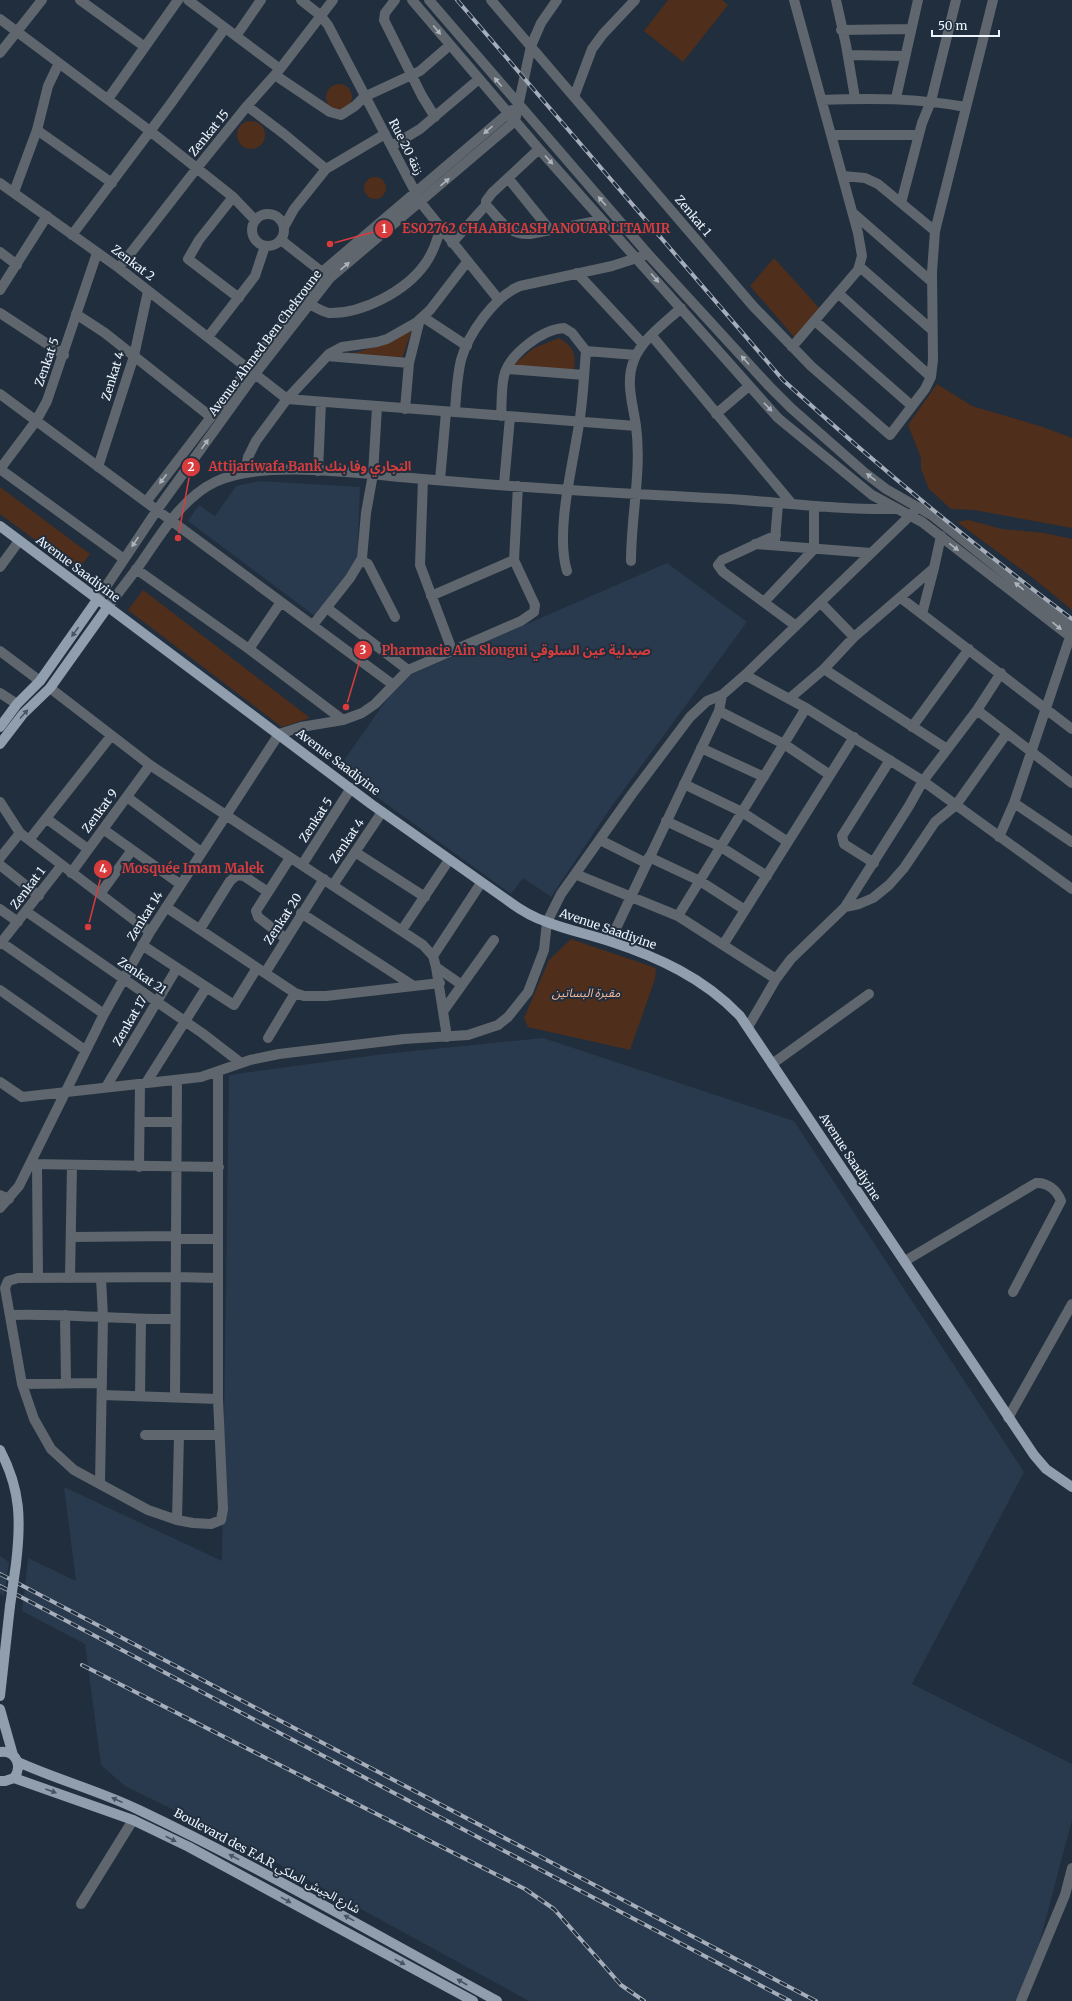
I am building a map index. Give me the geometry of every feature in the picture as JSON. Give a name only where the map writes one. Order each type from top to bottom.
[{"type":"main road","name":"Avenue Saadiyine","points":[[0,526],[107,608],[279,734],[382,812],[524,912],[547,922],[610,941],[667,964],[692,976],[725,1000],[748,1027],[1034,1455],[1046,1469],[1072,1487]]},
{"type":"main road","name":"Avenue Ahmed Ben Chekroune","points":[[0,727],[17,704],[40,681],[97,600]]},
{"type":"main road","points":[[0,744],[22,714],[50,688],[107,608]]},
{"type":"main road","points":[[0,1450],[14,1484],[18,1503],[19,1534],[0,1696]]},
{"type":"main road","points":[[0,1709],[18,1770],[14,1778],[0,1781]]},
{"type":"main road","name":"Boulevard des F.A.R شارع الجيش الملكي","points":[[0,1752],[8,1752],[15,1758],[44,1774],[108,1796],[205,1842],[302,1893],[496,2001]]},
{"type":"main road","name":"Boulevard des F.A.R شارع الجيش الملكي","points":[[14,1778],[133,1820],[196,1851],[473,2001]]},
{"type":"street","points":[[0,53],[42,0]]},
{"type":"street","points":[[80,0],[145,47]]},
{"type":"street","points":[[108,99],[178,0]]},
{"type":"street","points":[[188,0],[236,36],[278,72],[330,112],[336,114],[346,113],[364,97],[412,75],[450,45]]},
{"type":"street","points":[[236,36],[261,0]]},
{"type":"street","name":"Rue 20 زنقة","points":[[301,0],[320,15],[328,25],[364,97],[386,134],[420,203],[499,300]]},
{"type":"street","name":"Zenkat 15","points":[[119,268],[247,106],[278,72],[332,0]]},
{"type":"street","points":[[395,0],[385,13],[384,20],[435,117]]},
{"type":"street","points":[[412,0],[515,122],[778,418],[872,495],[911,515],[1071,633]]},
{"type":"street","points":[[429,0],[648,254],[768,386],[866,473],[892,492],[919,507],[944,525],[1071,633]]},
{"type":"street","name":"Zenkat 1","points":[[490,0],[753,306],[792,347],[890,435],[912,406]]},
{"type":"street","points":[[515,122],[531,46],[541,23],[557,0]]},
{"type":"street","points":[[574,97],[592,49],[603,34],[635,0]]},
{"type":"street","points":[[792,347],[860,267],[862,252],[853,213],[794,0]]},
{"type":"street","points":[[836,0],[841,30],[848,55],[855,98]]},
{"type":"street","points":[[896,98],[918,0]]},
{"type":"street","points":[[901,203],[918,135],[931,101],[956,0]]},
{"type":"street","points":[[815,321],[912,406],[925,389],[931,377],[933,360],[932,282],[935,231],[993,0]]},
{"type":"street","points":[[0,19],[150,131],[233,197],[256,220]]},
{"type":"street","points":[[72,235],[112,183],[225,28]]},
{"type":"street","points":[[841,30],[911,29]]},
{"type":"street","points":[[848,55],[905,56]]},
{"type":"street","points":[[14,192],[37,130],[48,86],[59,64]]},
{"type":"street","points":[[392,146],[410,136],[435,117],[479,79]]},
{"type":"street","points":[[822,100],[896,98],[931,101],[966,107]]},
{"type":"street","name":"Avenue Ahmed Ben Chekroune","points":[[97,600],[252,371],[326,275],[415,193],[518,105]]},
{"type":"street","points":[[247,106],[326,169]]},
{"type":"street","name":"Avenue Ahmed Ben Chekroune","points":[[146,502],[211,417],[309,304],[326,275],[420,203],[515,122]]},
{"type":"street","points":[[37,130],[112,183]]},
{"type":"street","points":[[284,227],[280,219],[272,214],[263,215],[256,220],[252,227],[253,235],[258,242],[265,246],[276,244],[281,240],[284,227],[294,209],[326,169],[386,134]]},
{"type":"street","points":[[831,135],[918,135]]},
{"type":"street","points":[[452,243],[486,205],[486,201],[492,193],[539,149]]},
{"type":"street","points":[[843,176],[855,176],[871,181],[883,188],[935,231]]},
{"type":"street","points":[[508,178],[550,230]]},
{"type":"street","name":"Zenkat 2","points":[[0,182],[119,268],[287,399]]},
{"type":"street","points":[[233,197],[199,240],[188,259],[239,298]]},
{"type":"street","points":[[486,205],[515,234],[530,234],[602,220]]},
{"type":"street","points":[[853,213],[932,282]]},
{"type":"street","points":[[0,290],[46,216]]},
{"type":"street","points":[[309,304],[327,313],[366,306],[391,294],[405,284],[425,265],[432,252],[440,227]]},
{"type":"street","points":[[281,240],[326,275]]},
{"type":"street","points":[[208,337],[255,276],[265,246]]},
{"type":"street","points":[[0,252],[16,265]]},
{"type":"street","name":"Zenkat 5","points":[[0,469],[36,421],[47,401],[64,355],[76,314],[97,253]]},
{"type":"street","points":[[440,480],[450,412],[459,369],[467,346],[499,300],[520,286],[638,259],[648,254]]},
{"type":"street","points":[[245,473],[246,462],[253,446],[287,399],[327,356],[342,347],[387,339],[422,318],[467,262]]},
{"type":"street","points":[[860,267],[932,330]]},
{"type":"street","points":[[577,273],[643,344]]},
{"type":"street","name":"Zenkat 4","points":[[98,466],[134,356],[148,291]]},
{"type":"street","points":[[838,293],[931,377]]},
{"type":"street","points":[[631,561],[638,447],[630,389],[631,368],[636,355],[643,344],[681,308]]},
{"type":"street","points":[[0,313],[64,355]]},
{"type":"street","points":[[76,314],[134,356],[211,417]]},
{"type":"street","points":[[422,318],[467,346]]},
{"type":"street","points":[[405,409],[409,363],[422,318]]},
{"type":"street","points":[[504,484],[506,417],[504,378],[507,369],[515,357],[529,344],[555,329],[568,329],[586,351],[579,421],[562,547],[568,571]]},
{"type":"street","points":[[652,336],[792,504]]},
{"type":"street","points":[[586,351],[636,355]]},
{"type":"street","points":[[327,356],[409,363]]},
{"type":"street","points":[[507,369],[584,375]]},
{"type":"street","points":[[716,414],[749,386]]},
{"type":"street","points":[[0,394],[392,684]]},
{"type":"street","points":[[287,399],[636,426]]},
{"type":"street","points":[[318,471],[321,402]]},
{"type":"street","points":[[313,625],[362,560],[366,513],[373,474],[377,407]]},
{"type":"street","points":[[0,469],[124,559]]},
{"type":"street","points":[[107,608],[172,521],[202,490],[224,478],[245,473],[318,471],[373,474],[569,490],[778,504],[899,509]]},
{"type":"street","points":[[423,479],[419,558],[420,564],[452,650]]},
{"type":"street","points":[[279,734],[301,727],[343,720],[367,710],[408,670],[521,621],[534,612],[534,605],[514,560],[518,486]]},
{"type":"street","points":[[775,546],[778,504]]},
{"type":"street","points":[[764,602],[814,549],[814,506]]},
{"type":"street","points":[[0,1082],[22,1097],[177,1080],[218,1073],[241,1063],[263,1057],[322,1048],[468,1035],[498,1025],[508,1017],[528,992],[544,950],[547,922],[561,894],[690,717],[707,701],[722,694],[745,676],[919,507]]},
{"type":"street","points":[[776,535],[722,560],[718,564],[723,572],[796,626]]},
{"type":"street","points":[[922,614],[941,536]]},
{"type":"street","points":[[0,567],[19,541]]},
{"type":"street","points":[[755,544],[871,554]]},
{"type":"street","points":[[362,560],[368,564],[395,617]]},
{"type":"street","points":[[431,596],[514,560]]},
{"type":"street","points":[[790,698],[824,669],[854,637],[934,568]]},
{"type":"street","points":[[136,569],[248,649],[343,720]]},
{"type":"street","points":[[901,598],[1001,673],[1072,729]]},
{"type":"street","points":[[248,649],[281,602]]},
{"type":"street","points":[[821,603],[854,637]]},
{"type":"street","points":[[327,608],[408,670]]},
{"type":"street","points":[[999,837],[1014,804],[1071,633]]},
{"type":"street","points":[[912,727],[969,649]]},
{"type":"street","points":[[0,651],[40,681]]},
{"type":"street","points":[[824,669],[947,749]]},
{"type":"street","points":[[748,1027],[776,979],[800,949],[845,907],[874,863],[923,781],[977,710],[1001,673]]},
{"type":"street","points":[[745,676],[790,698],[923,781],[1072,889]]},
{"type":"street","points":[[50,688],[111,736],[150,764],[423,945],[433,956],[436,967],[440,983],[447,1037]]},
{"type":"street","points":[[0,693],[17,704]]},
{"type":"street","points":[[610,941],[647,860],[719,711],[722,694]]},
{"type":"street","points":[[678,916],[806,708]]},
{"type":"street","points":[[977,710],[1072,783]]},
{"type":"street","points":[[719,711],[784,744],[830,774]]},
{"type":"street","points":[[845,907],[859,904],[873,898],[904,868],[935,822],[956,805],[1007,733]]},
{"type":"street","name":"Zenkat 14","points":[[0,1208],[5,1197],[19,1186],[34,1165],[63,1093],[142,945],[180,884],[279,734]]},
{"type":"street","points":[[29,840],[111,736]]},
{"type":"street","points":[[723,945],[854,737]]},
{"type":"street","points":[[701,748],[764,777]]},
{"type":"street","points":[[874,863],[844,844],[842,836],[890,760]]},
{"type":"street","name":"Zenkat 9","points":[[71,873],[150,764]]},
{"type":"street","points":[[684,784],[742,812],[788,842]]},
{"type":"street","name":"Zenkat 5","points":[[302,865],[351,788]]},
{"type":"street","points":[[127,797],[201,852]]},
{"type":"street","points":[[0,802],[20,833],[150,932]]},
{"type":"street","points":[[1014,804],[1072,842]]},
{"type":"street","name":"Zenkat 4","points":[[333,885],[382,812]]},
{"type":"street","points":[[47,818],[88,850]]},
{"type":"street","points":[[666,821],[721,847],[767,876]]},
{"type":"street","points":[[103,829],[180,884]]},
{"type":"street","points":[[0,858],[20,833]]},
{"type":"street","points":[[600,840],[700,881],[745,910]]},
{"type":"street","points":[[100,894],[132,850]]},
{"type":"street","points":[[355,852],[425,897]]},
{"type":"street","points":[[286,938],[258,917],[256,911],[290,858]]},
{"type":"street","points":[[402,930],[449,860]]},
{"type":"street","points":[[0,865],[39,896]]},
{"type":"street","name":"Zenkat 1","points":[[1,943],[62,866]]},
{"type":"street","points":[[575,874],[612,891],[630,896],[678,916],[776,979]]},
{"type":"street","points":[[200,929],[230,881],[237,876],[244,876],[268,892]]},
{"type":"street","name":"Zenkat 20","points":[[206,988],[234,1005],[286,938],[324,879]]},
{"type":"street","points":[[433,956],[481,883]]},
{"type":"street","points":[[166,907],[295,993],[304,996],[326,996],[440,983]]},
{"type":"street","points":[[0,909],[18,922]]},
{"type":"street","name":"Zenkat 21","points":[[27,912],[186,1022],[241,1063]]},
{"type":"street","points":[[301,913],[412,985]]},
{"type":"street","points":[[444,1010],[494,940]]},
{"type":"street","points":[[1,943],[104,1014]]},
{"type":"street","points":[[139,1167],[143,1083],[186,1022],[206,988],[142,945]]},
{"type":"street","points":[[436,967],[462,985]]},
{"type":"street","name":"Zenkat 17","points":[[106,1087],[177,968]]},
{"type":"street","points":[[0,990],[85,1050]]},
{"type":"street","points":[[268,1038],[295,993]]},
{"type":"street","points":[[772,1064],[869,994]]},
{"type":"street","points":[[217,1278],[38,1278],[8,1281],[5,1285],[22,1384],[34,1419],[51,1450],[65,1464],[148,1510],[177,1520],[211,1524],[221,1520],[223,1509],[218,1399],[218,1073]]},
{"type":"street","points":[[175,1397],[177,1080]]},
{"type":"street","points":[[140,1122],[177,1122]]},
{"type":"street","points":[[38,1278],[34,1165],[219,1167]]},
{"type":"street","points":[[70,1278],[72,1166]]},
{"type":"street","points":[[905,1261],[1036,1183],[1042,1183],[1059,1195],[1061,1201],[1014,1292]]},
{"type":"street","points":[[71,1236],[218,1239]]},
{"type":"street","points":[[100,1484],[103,1317],[102,1278]]},
{"type":"street","points":[[1008,1418],[1072,1304]]},
{"type":"street","points":[[10,1315],[65,1315],[141,1319],[175,1319]]},
{"type":"street","points":[[65,1315],[66,1383]]},
{"type":"street","points":[[140,1396],[141,1319]]},
{"type":"street","points":[[22,1384],[102,1383]]},
{"type":"street","points":[[102,1395],[218,1399]]},
{"type":"street","points":[[145,1435],[219,1435]]},
{"type":"street","points":[[177,1520],[180,1435]]},
{"type":"street","points":[[81,1904],[133,1820]]},
{"type":"street","points":[[1021,2001],[1055,1920],[1072,1868]]},
{"type":"shaded area","points":[[260,481],[360,487],[357,564],[316,617],[188,521],[199,505],[215,516],[236,486]]},
{"type":"shaded area","points":[[667,563],[747,622],[611,807],[551,897],[523,878],[511,894],[338,769],[401,679]]},
{"type":"shaded area","points":[[543,1038],[794,1121],[1024,1472],[912,1684],[1072,1764],[1072,1820],[1024,2001],[529,2001],[235,1840],[125,1786],[101,1765],[85,1644],[22,1611],[28,1558],[76,1581],[64,1487],[222,1561],[229,1075],[384,1054]]},
{"type":"shaded area","points":[[0,1556],[9,1562],[4,1596],[0,1594]]},
{"type":"green space","points":[[668,0],[722,0],[728,5],[683,62],[644,31]]},
{"type":"green space","points":[[339,84],[348,88],[352,97],[348,106],[339,110],[330,106],[326,97],[330,88]]},
{"type":"green space","points":[[251,121],[261,125],[265,135],[261,145],[251,149],[241,145],[237,135],[241,125]]},
{"type":"green space","points":[[375,177],[383,180],[386,188],[383,196],[375,199],[367,196],[364,188],[367,180]]},
{"type":"green space","points":[[774,258],[821,310],[795,338],[750,286]]},
{"type":"green space","points":[[412,329],[402,359],[349,354],[366,350]]},
{"type":"green space","points":[[559,338],[568,344],[573,351],[575,359],[574,370],[512,366],[534,348]]},
{"type":"green space","points":[[937,384],[972,406],[1043,427],[1072,438],[1072,528],[974,510],[951,509],[929,489],[921,469],[921,458],[908,425]]},
{"type":"green space","points":[[0,487],[90,554],[77,571],[0,514]]},
{"type":"green space","points":[[968,520],[1002,529],[1044,533],[1072,539],[1072,610],[1033,578],[957,522]]},
{"type":"green space","points":[[143,590],[310,718],[282,727],[128,610]]},
{"type":"green space","name":"مقبرة البساتين","points":[[571,939],[656,968],[655,979],[630,1050],[528,1027],[524,1018],[549,960]]},
{"type":"railway","points":[[457,0],[783,380],[924,503],[1072,619]]},
{"type":"railway","points":[[0,1574],[816,2001]]},
{"type":"railway","points":[[0,1586],[790,2001]]},
{"type":"railway","points":[[82,1665],[525,1889],[554,1909],[621,1985],[644,2001]]},
{"type":"place","name":"ES02762 CHAABICASH ANOUAR LITAMIR","points":[[330,244]]},
{"type":"place","name":"Attijariwafa Bank التجاري وفا بنك","points":[[178,538]]},
{"type":"place","name":"Pharmacie Ain Slougui صيدلية عين السلوقي","points":[[346,707]]},
{"type":"place","name":"Mosquée Imam Malek","points":[[88,927]]}]
